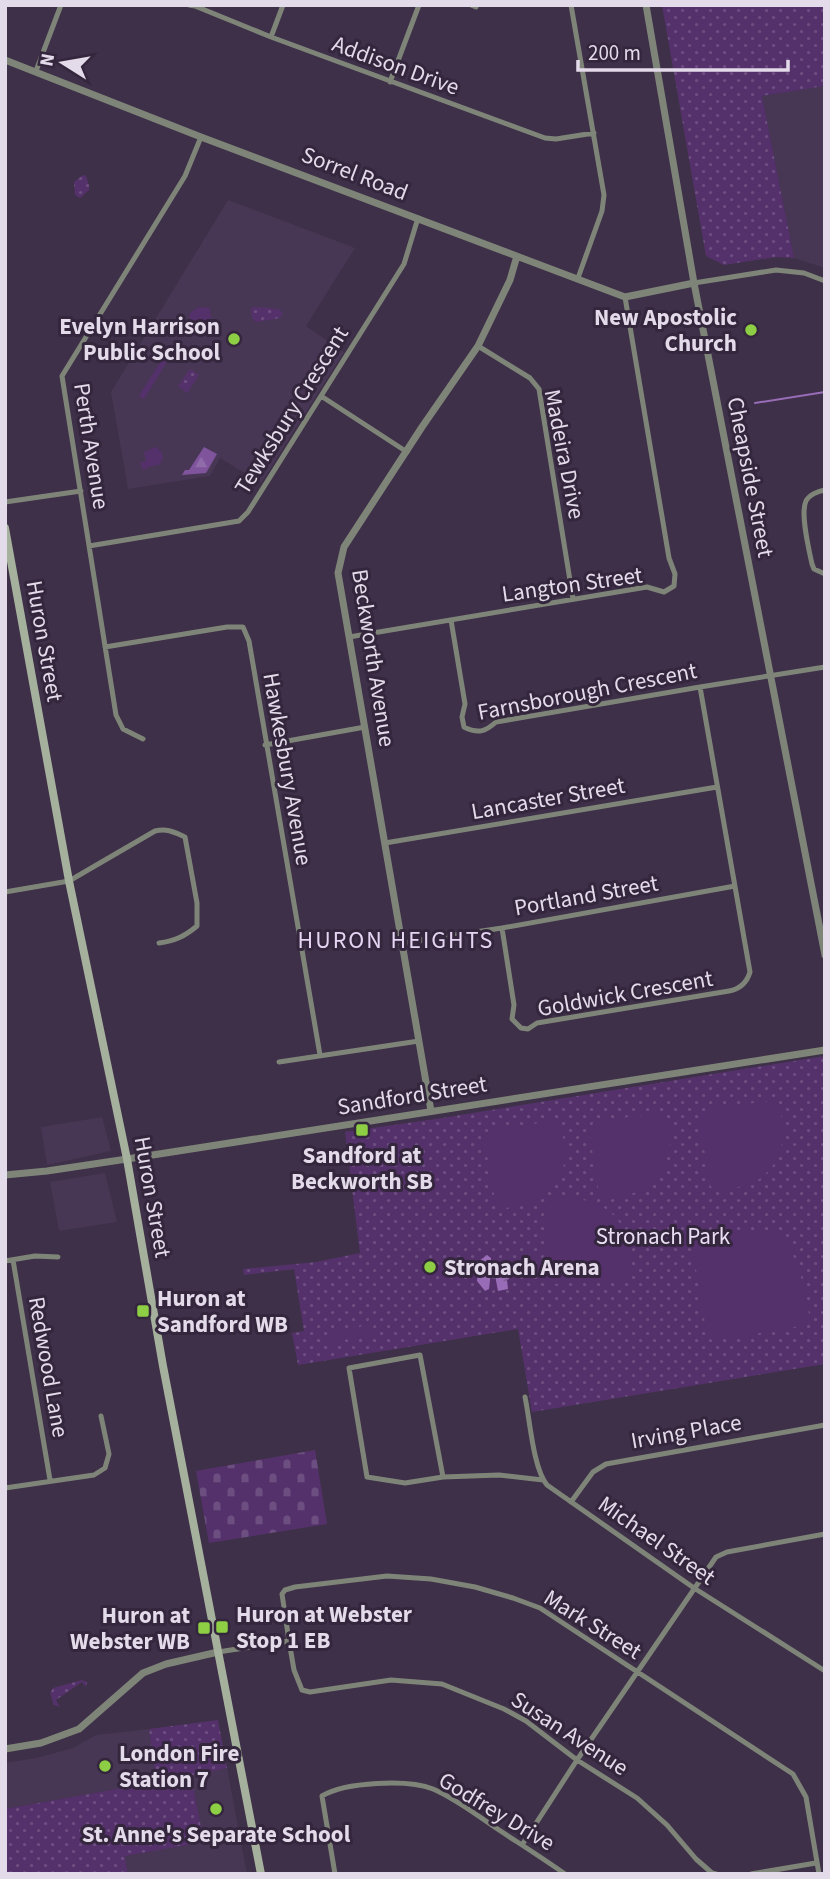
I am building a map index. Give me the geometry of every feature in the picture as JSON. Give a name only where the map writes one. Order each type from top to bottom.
[{"type":"main road","name":"Huron Street","points":[[5,528],[68,881],[127,1160],[163,1366],[261,1874]]},
{"type":"street","points":[[36,71],[61,5]]},
{"type":"street","name":"Addison Drive","points":[[189,5],[545,138],[556,139],[594,133]]},
{"type":"street","points":[[271,37],[283,5]]},
{"type":"street","points":[[390,82],[419,5]]},
{"type":"street","points":[[571,5],[604,195],[602,211],[578,278]]},
{"type":"street","name":"Cheapside Street","points":[[646,5],[694,284],[825,955]]},
{"type":"street","name":"Sorrel Road","points":[[5,60],[625,297]]},
{"type":"street","name":"Perth Avenue","points":[[143,739],[123,729],[116,715],[62,376],[185,176],[201,137]]},
{"type":"street","name":"Tewksbury Crescent","points":[[89,546],[239,521],[248,512],[404,264],[418,218]]},
{"type":"street","name":"Beckworth Avenue","points":[[431,1111],[338,573],[344,547],[478,346],[510,280],[517,256]]},
{"type":"street","points":[[625,297],[776,270],[804,273],[825,281]]},
{"type":"street","name":"Langton Street","points":[[349,637],[647,587],[664,592],[674,586],[675,574],[669,558],[625,297]]},
{"type":"street","name":"Madeira Drive","points":[[478,346],[530,378],[540,389],[573,599]]},
{"type":"street","points":[[321,396],[407,452]]},
{"type":"street","points":[[825,490],[806,499],[803,510],[812,564],[814,569],[825,574]]},
{"type":"street","points":[[5,502],[81,491]]},
{"type":"street","name":"Farnsborough Crescent","points":[[451,620],[465,704],[462,717],[464,727],[476,732],[486,731],[496,722],[825,667]]},
{"type":"street","name":"Hawkesbury Avenue","points":[[105,647],[227,627],[243,627],[249,640],[320,1055]]},
{"type":"street","name":"Goldwick Crescent","points":[[502,928],[514,1005],[512,1019],[520,1028],[528,1029],[537,1023],[737,990],[748,979],[750,972],[700,687]]},
{"type":"street","points":[[265,745],[365,727]]},
{"type":"street","name":"Lancaster Street","points":[[385,843],[718,787]]},
{"type":"street","points":[[5,892],[68,881],[155,831],[172,831],[185,837],[197,903],[197,926],[172,942],[159,943]]},
{"type":"street","name":"Portland Street","points":[[402,943],[735,886]]},
{"type":"street","points":[[279,1062],[419,1041]]},
{"type":"street","name":"Sandford Street","points":[[5,1175],[127,1160],[825,1050]]},
{"type":"street","points":[[5,1261],[35,1256],[58,1257]]},
{"type":"street","name":"Redwood Lane","points":[[13,1260],[50,1480]]},
{"type":"street","points":[[443,1477],[420,1355],[349,1368],[367,1477],[405,1483],[443,1477],[499,1475],[543,1480],[525,1397]]},
{"type":"street","points":[[5,1488],[94,1475],[105,1468],[109,1454],[101,1416]]},
{"type":"street","name":"Irving Place","points":[[571,1502],[593,1472],[606,1464],[825,1424]]},
{"type":"street","name":"Michael Street","points":[[543,1480],[694,1588],[825,1671]]},
{"type":"street","points":[[522,1845],[716,1557],[727,1552],[825,1534]]},
{"type":"street","name":"Mark Street","points":[[289,1641],[282,1594],[285,1590],[296,1587],[387,1576],[431,1579],[475,1587],[540,1608],[793,1774],[806,1797],[819,1874]]},
{"type":"street","points":[[5,1749],[41,1743],[79,1729],[143,1673],[166,1664],[218,1652],[289,1641]]},
{"type":"street","name":"Susan Avenue","points":[[289,1641],[294,1670],[302,1690],[310,1692],[391,1680],[442,1684],[473,1695],[526,1721],[578,1760],[637,1798],[667,1825],[696,1858],[716,1874]]},
{"type":"street","name":"Godfrey Drive","points":[[335,1874],[322,1796],[332,1790],[359,1785],[398,1783],[432,1788],[565,1874]]},
{"type":"street","points":[[751,1874],[816,1863]]},
{"type":"shaded area","points":[[825,86],[825,268],[794,258],[762,96]]},
{"type":"shaded area","name":"Evelyn Harrison Public School","points":[[228,200],[355,248],[306,326],[344,352],[261,483],[220,458],[210,476],[128,489],[111,392]]},
{"type":"shaded area","points":[[102,1117],[111,1151],[47,1165],[41,1127]]},
{"type":"shaded area","points":[[105,1173],[117,1222],[59,1231],[50,1182]]},
{"type":"shaded area","points":[[149,1729],[156,1782],[5,1809],[5,1763],[73,1748],[96,1735]]},
{"type":"shaded area","name":"St. Anne's Separate School","points":[[227,1768],[247,1874],[128,1874],[125,1856],[204,1842],[191,1776]]},
{"type":"green space","points":[[662,5],[825,5],[825,86],[762,96],[794,258],[776,257],[724,265],[706,256]]},
{"type":"green space","points":[[83,175],[86,176],[89,190],[80,198],[75,195],[74,182]]},
{"type":"green space","points":[[205,307],[210,309],[209,325],[199,332],[200,334],[188,334],[190,313]]},
{"type":"green space","points":[[251,308],[278,309],[283,313],[280,318],[256,322],[252,318]]},
{"type":"green space","points":[[166,353],[171,355],[144,399],[139,396]]},
{"type":"green space","points":[[190,369],[199,375],[187,393],[178,386]]},
{"type":"green space","points":[[156,447],[163,458],[159,465],[143,470],[140,463],[146,461],[144,452]]},
{"type":"green space","points":[[204,447],[217,454],[206,473],[182,475],[185,470],[189,470]]},
{"type":"green space","name":"Stronach Park","points":[[825,1056],[825,1364],[532,1412],[518,1329],[298,1365],[292,1333],[304,1331],[294,1269],[244,1275],[243,1269],[316,1262],[360,1253],[345,1132]]},
{"type":"green space","points":[[777,1100],[783,1137],[781,1149],[770,1170],[744,1186],[711,1187],[699,1121],[707,1109]]},
{"type":"green space","points":[[665,1112],[670,1136],[666,1160],[661,1170],[640,1190],[621,1197],[600,1200],[589,1130],[594,1122]]},
{"type":"green space","points":[[557,1120],[564,1139],[565,1153],[557,1181],[541,1198],[531,1203],[508,1208],[496,1206],[484,1138],[489,1131]]},
{"type":"green space","points":[[565,1197],[598,1205],[618,1221],[628,1246],[630,1280],[551,1284],[546,1277],[544,1202]]},
{"type":"green space","points":[[741,1232],[774,1234],[790,1250],[804,1288],[811,1324],[713,1341],[707,1336],[691,1239]]},
{"type":"green space","points":[[372,1317],[376,1321],[372,1335],[327,1343],[326,1336],[337,1327],[357,1328]]},
{"type":"green space","points":[[315,1450],[327,1524],[209,1543],[196,1471]]},
{"type":"green space","points":[[82,1680],[87,1682],[86,1687],[82,1682],[56,1700],[60,1707],[54,1705],[50,1693],[53,1688]]},
{"type":"green space","points":[[218,1720],[227,1768],[191,1776],[204,1842],[125,1856],[128,1874],[5,1874],[5,1809],[156,1782],[149,1729]]},
{"type":"water","points":[[487,1255],[491,1258],[491,1267],[504,1264],[509,1274],[508,1289],[498,1291],[494,1270],[491,1271],[489,1289],[485,1291],[477,1281],[478,1271],[475,1264]]},
{"type":"waterway","points":[[755,403],[825,392]]},
{"type":"place","name":"New Apostolic Church","points":[[751,330]]},
{"type":"place","name":"Evelyn Harrison Public School","points":[[234,339]]},
{"type":"place","name":"Sandford at Beckworth SB","points":[[362,1130]]},
{"type":"place","name":"Stronach Arena","points":[[430,1267]]},
{"type":"place","name":"Huron at Sandford WB","points":[[143,1311]]},
{"type":"place","name":"Huron at Webster Stop 1 EB","points":[[222,1627]]},
{"type":"place","name":"Huron at Webster WB","points":[[204,1628]]},
{"type":"place","name":"London Fire Station 7","points":[[105,1766]]},
{"type":"place","name":"St. Anne's Separate School","points":[[216,1809]]},
{"type":"district","name":"HURON HEIGHTS","points":[[396,940]]}]
